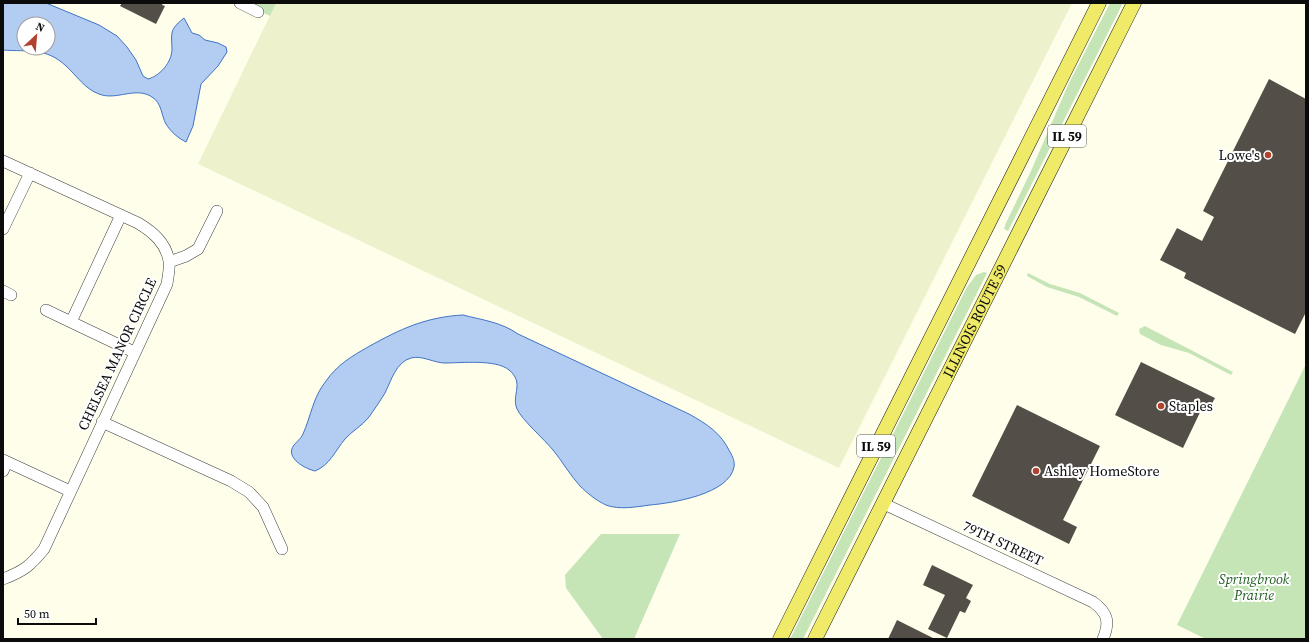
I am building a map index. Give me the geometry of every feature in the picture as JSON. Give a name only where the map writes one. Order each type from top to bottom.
[{"type":"main road","name":"IL 59","points":[[780,639],[1099,3]]},
{"type":"main road","name":"ILLINOIS ROUTE 59","points":[[815,639],[1134,3]]},
{"type":"street","points":[[240,3],[258,12]]},
{"type":"street","name":"CHELSEA MANOR CIRCLE","points":[[3,160],[138,223],[153,232],[164,247],[169,262],[167,284],[134,352],[44,549],[32,563],[18,574],[3,579]]},
{"type":"street","points":[[3,229],[30,173]]},
{"type":"street","points":[[169,262],[186,256],[198,249],[217,211]]},
{"type":"street","points":[[71,322],[121,215]]},
{"type":"street","points":[[46,310],[134,352]]},
{"type":"street","points":[[102,422],[231,481],[249,492],[263,506],[282,549]]},
{"type":"street","points":[[4,464],[70,491]]},
{"type":"street","name":"79TH STREET","points":[[882,503],[1088,599],[1098,606],[1105,615],[1107,627],[1103,639]]},
{"type":"green space","points":[[244,3],[276,3],[270,16]]},
{"type":"green space","points":[[276,3],[1072,3],[839,468],[198,164]]},
{"type":"green space","points":[[1110,3],[1123,3],[1008,231],[1004,229],[1006,223],[1031,171],[1068,85]]},
{"type":"green space","points":[[984,272],[987,273],[803,639],[790,639],[967,287],[976,275]]},
{"type":"green space","points":[[1028,273],[1050,284],[1080,293],[1119,313],[1117,316],[1079,297],[1047,287],[1027,276]]},
{"type":"green space","points":[[1145,326],[1233,372],[1231,375],[1189,353],[1161,345],[1140,334],[1139,329]]},
{"type":"green space","name":"Springbrook Prairie","points":[[1306,364],[1306,639],[1206,639],[1177,625]]},
{"type":"green space","points":[[601,534],[680,534],[634,639],[603,639],[566,588],[565,575]]},
{"type":"water","points":[[3,3],[46,3],[99,25],[117,36],[127,47],[136,60],[143,76],[148,79],[161,72],[168,63],[172,49],[173,31],[176,25],[184,18],[192,33],[199,35],[205,40],[218,43],[226,47],[227,52],[218,66],[201,84],[193,126],[186,142],[174,134],[168,127],[164,121],[158,102],[152,97],[139,93],[106,96],[94,92],[85,86],[59,60],[51,56],[56,56],[56,16],[16,16],[16,50],[3,50]]},
{"type":"water","points":[[463,315],[491,322],[512,330],[689,414],[708,425],[722,439],[734,460],[734,467],[730,476],[722,484],[711,490],[685,499],[628,508],[611,507],[592,497],[580,486],[553,450],[528,424],[517,409],[515,399],[517,384],[514,375],[509,370],[496,364],[469,362],[445,363],[415,357],[401,363],[385,393],[369,417],[345,439],[325,465],[315,471],[297,462],[292,454],[294,445],[303,434],[322,387],[330,375],[340,366],[362,350],[402,329],[437,318]]},
{"type":"building","points":[[122,3],[163,3],[162,5],[165,6],[156,24],[120,6]]},
{"type":"building","name":"Lowe's","points":[[1269,79],[1306,99],[1306,312],[1295,334],[1184,278],[1186,273],[1160,260],[1177,228],[1202,241],[1214,217],[1203,211]]},
{"type":"building","name":"Staples","points":[[1141,362],[1215,398],[1210,407],[1204,404],[1183,448],[1115,415]]},
{"type":"building","name":"Ashley HomeStore","points":[[1017,405],[1100,446],[1063,520],[1077,527],[1069,544],[972,496]]},
{"type":"building","points":[[932,565],[973,585],[966,598],[971,601],[965,613],[960,611],[947,638],[928,629],[945,595],[923,585]]},
{"type":"building","points":[[897,620],[935,639],[888,639]]},
{"type":"place","name":"Lowe's","points":[[1268,155]]},
{"type":"place","name":"Staples","points":[[1161,406]]},
{"type":"place","name":"Ashley HomeStore","points":[[1036,471]]}]
